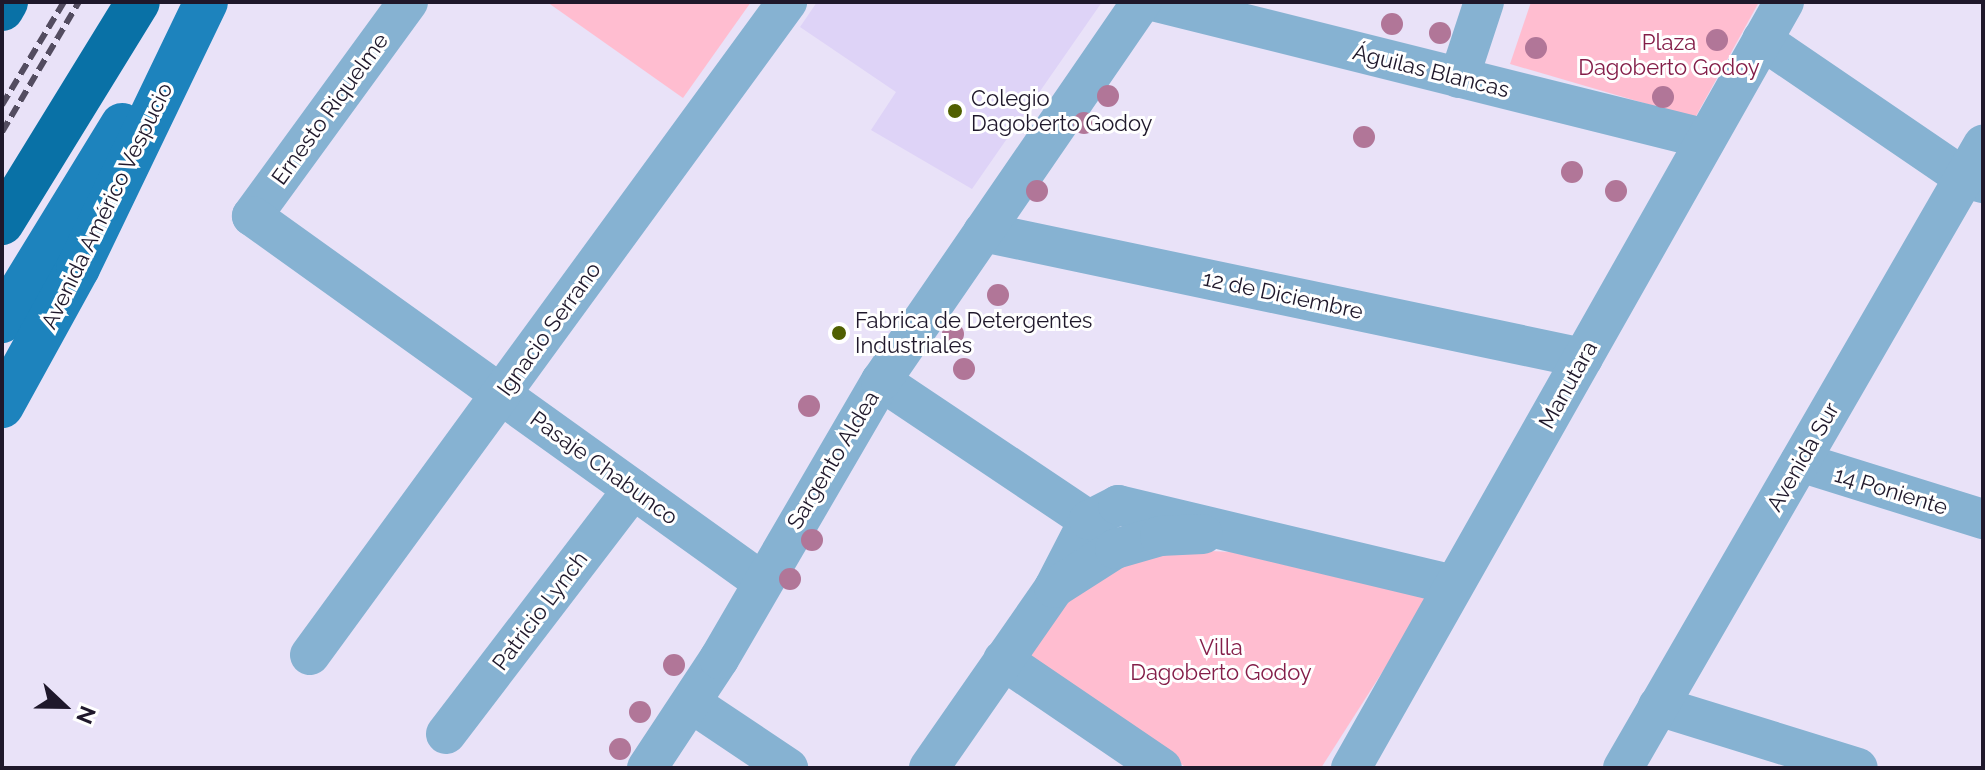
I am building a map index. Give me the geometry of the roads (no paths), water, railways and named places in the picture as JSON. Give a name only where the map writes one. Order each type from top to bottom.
[{"type":"highway","points":[[2,9],[6,2]]},
{"type":"highway","points":[[2,223],[138,2]]},
{"type":"main road","points":[[2,321],[205,2]]},
{"type":"main road","name":"Avenida Américo Vespucio","points":[[2,406],[85,255],[205,2]]},
{"type":"street","name":"Ernesto Riquelme","points":[[252,216],[408,2]]},
{"type":"street","name":"Ignacio Serrano","points":[[310,655],[787,2]]},
{"type":"street","name":"Sargento Aldea","points":[[647,768],[691,703],[881,381],[1141,2]]},
{"type":"street","name":"Águilas Blancas","points":[[1157,2],[1249,13],[1459,78],[1706,139]]},
{"type":"street","points":[[1459,78],[1484,2]]},
{"type":"street","name":"Manutara","points":[[1351,768],[1784,2]]},
{"type":"street","points":[[1762,40],[1977,169]]},
{"type":"street","name":"Avenida Sur","points":[[1623,768],[1800,462],[1977,169]]},
{"type":"street","name":"Pasaje Chabunco","points":[[252,216],[761,581]]},
{"type":"street","name":"12 de Diciembre","points":[[983,232],[1583,358]]},
{"type":"street","points":[[881,381],[1102,535]]},
{"type":"street","name":"14 Poniente","points":[[1800,462],[1983,519]]},
{"type":"street","name":"Patricio Lynch","points":[[446,734],[633,489]]},
{"type":"street","points":[[929,768],[1054,588],[1102,535],[1105,508],[1130,505],[1235,537],[1454,585]]},
{"type":"street","points":[[1003,660],[1162,768]]},
{"type":"street","points":[[691,703],[788,768]]},
{"type":"street","points":[[1658,706],[1858,768]]},
{"type":"railway","points":[[2,105],[64,2]]},
{"type":"railway","points":[[2,132],[79,2]]},
{"type":"place","name":"Colegio Dagoberto Godoy","points":[[955,111]]},
{"type":"place","name":"Fabrica de Detergentes Industriales","points":[[839,333]]},
{"type":"park label","name":"Plaza Dagoberto Godoy","points":[[1669,54]]},
{"type":"park label","name":"Villa Dagoberto Godoy","points":[[1221,660]]}]
